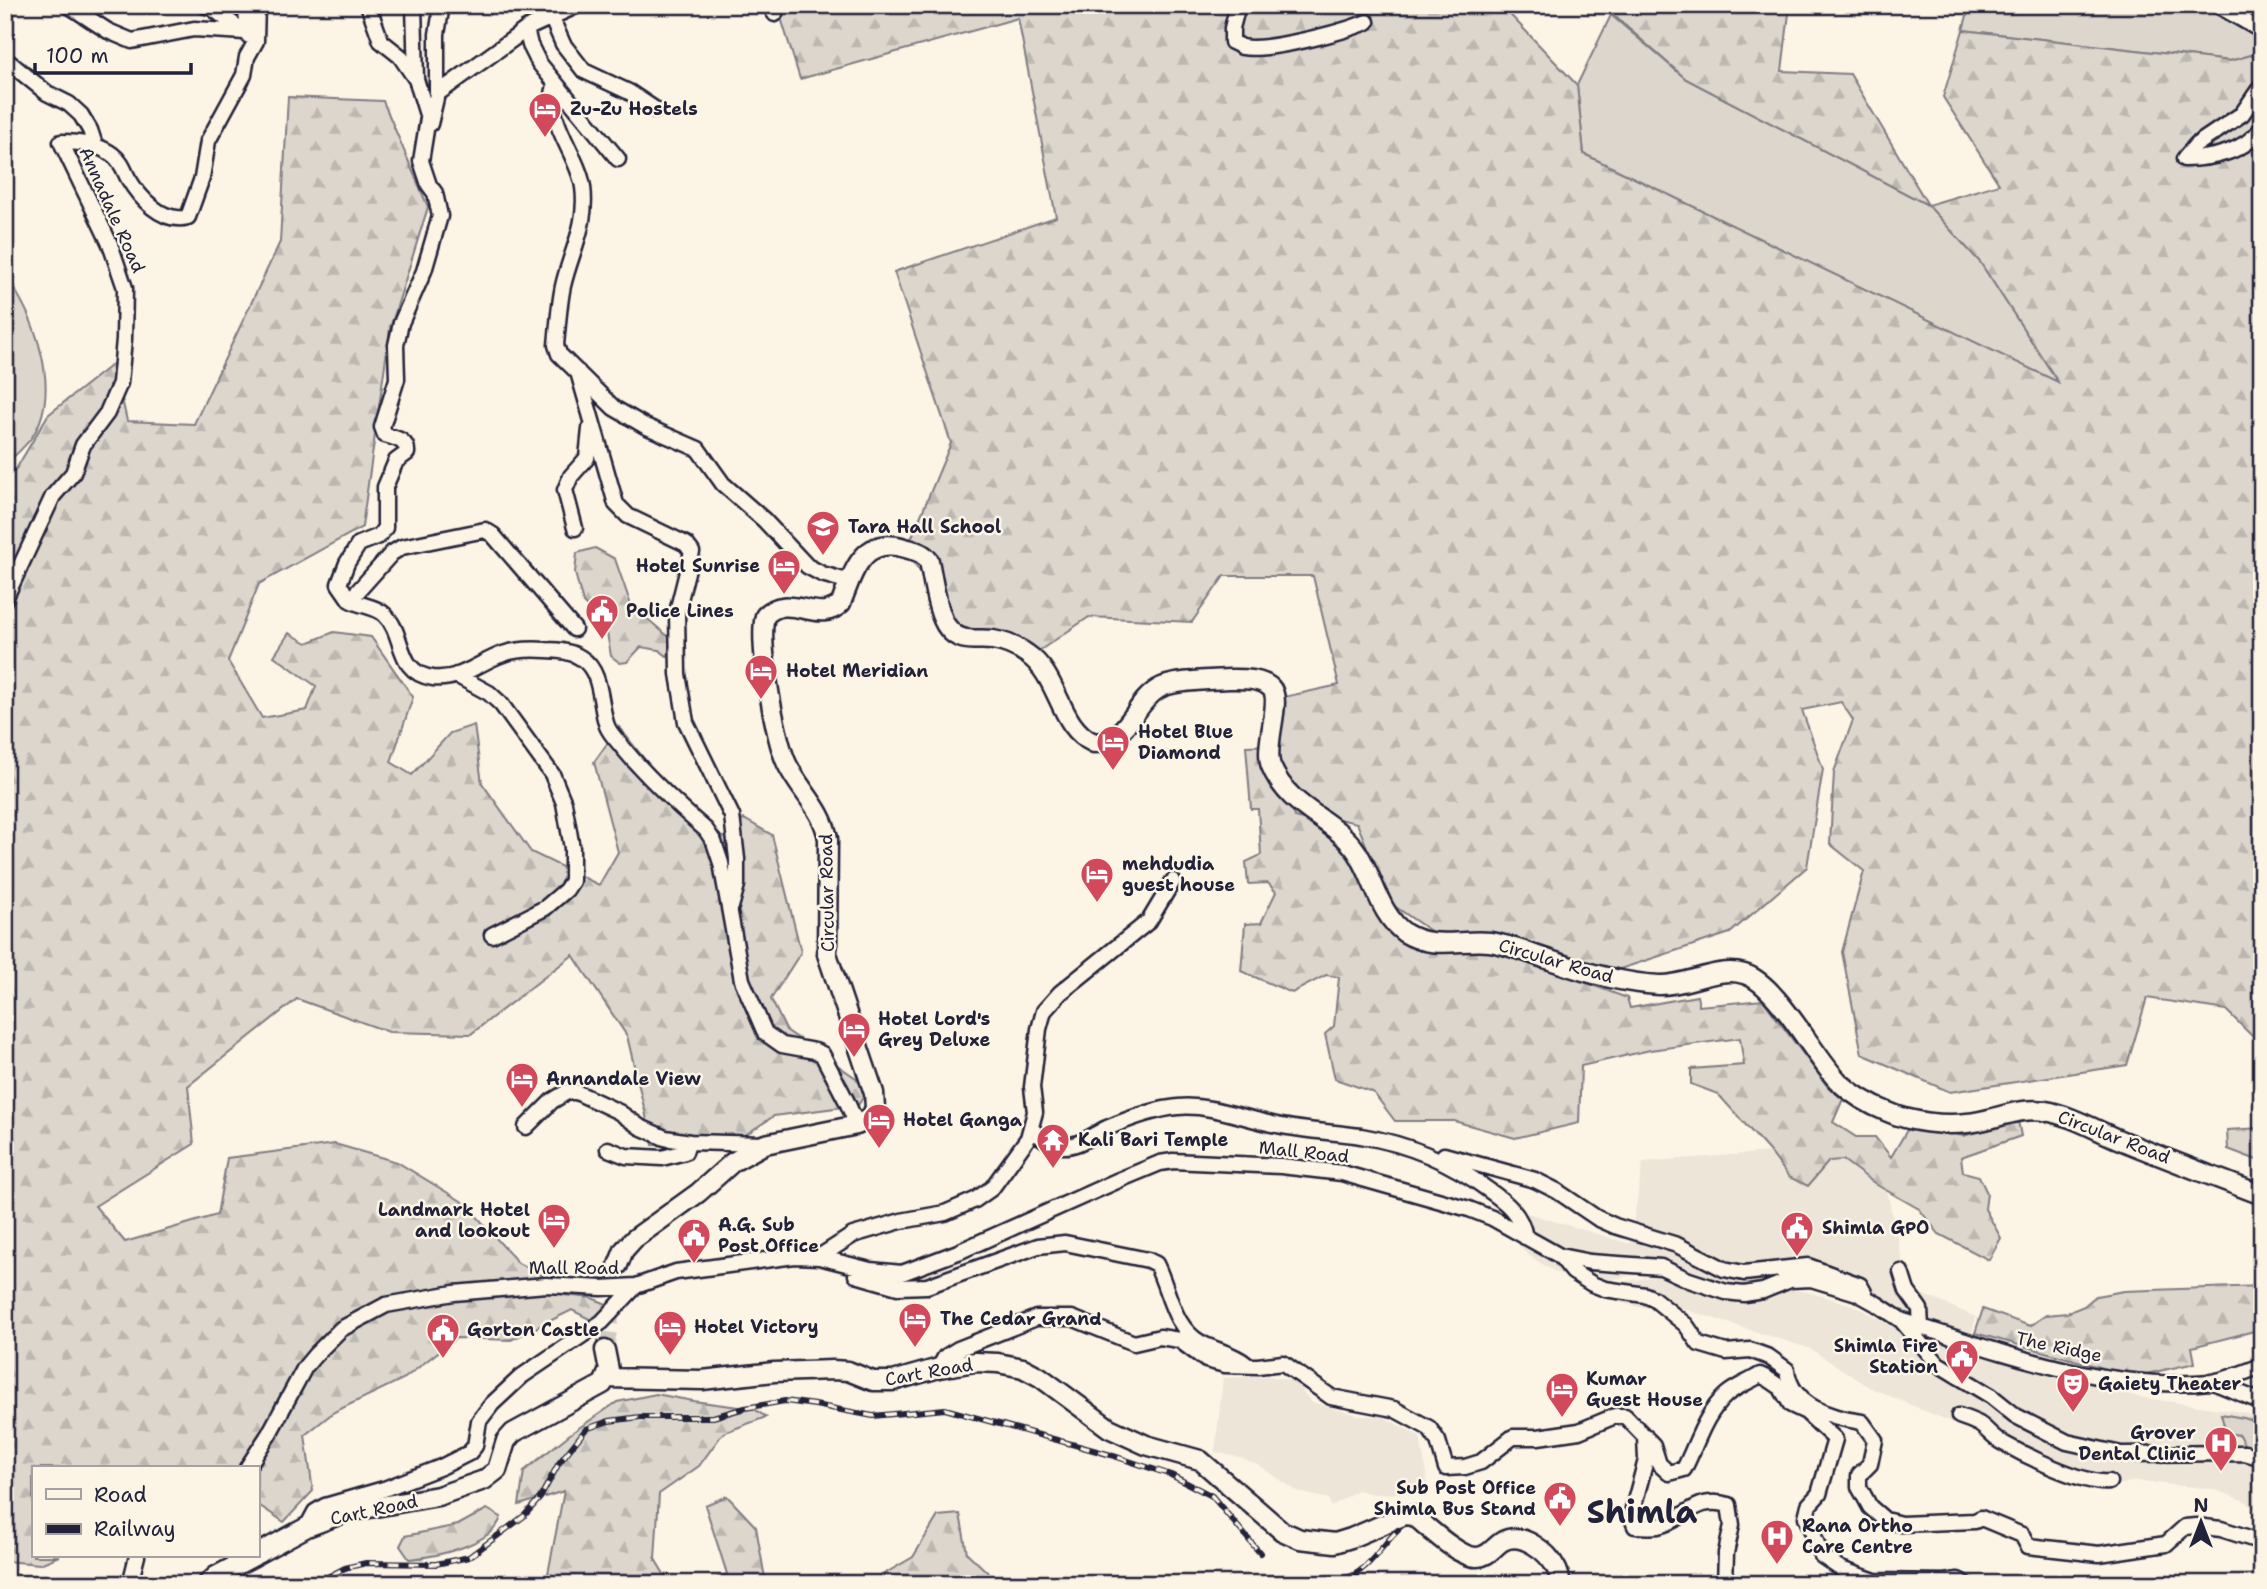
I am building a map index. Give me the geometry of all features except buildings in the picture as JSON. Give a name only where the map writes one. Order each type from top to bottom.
[{"type":"main road","name":"Circular Road","points":[[857,1125],[871,1117],[875,1100],[827,954],[826,828],[821,815],[788,767],[782,752],[775,725],[763,631],[765,615],[773,608],[786,605],[831,612],[841,603],[859,560],[866,553],[881,547],[898,546],[922,553],[929,561],[946,626],[960,638],[1010,644],[1029,656],[1043,670],[1076,733],[1094,743],[1112,739],[1123,730],[1154,691],[1167,685],[1230,679],[1252,680],[1268,685],[1275,697],[1270,764],[1282,785],[1304,809],[1334,828],[1357,853],[1386,910],[1397,926],[1407,934],[1440,944],[1491,943],[1612,977],[1663,985],[1739,972],[1752,976],[1770,992],[1838,1081],[1857,1097],[1892,1114],[1930,1122],[1968,1124],[1996,1115],[2044,1111],[2262,1195]]},
{"type":"main road","points":[[618,1265],[624,1250],[634,1239],[698,1193],[733,1162],[765,1144],[857,1125]]},
{"type":"main road","points":[[605,1350],[609,1365],[607,1378]]},
{"type":"main road","name":"Cart Road","points":[[259,1553],[307,1527],[347,1512],[439,1496],[484,1480],[498,1470],[506,1441],[513,1433],[601,1386],[607,1378],[702,1380],[826,1370],[848,1371],[873,1381],[893,1381],[939,1368],[975,1362],[1023,1368],[1066,1395],[1109,1428],[1146,1445],[1200,1460],[1283,1531],[1300,1539],[1335,1543],[1405,1515],[1414,1516],[1461,1552],[1475,1557],[1486,1555],[1504,1541],[1513,1538],[1524,1540],[1548,1556],[1557,1569],[1561,1584]]},
{"type":"main road","name":"Cart Road","points":[[207,1584],[216,1576],[250,1558]]},
{"type":"street","points":[[68,5],[108,32],[132,41],[194,29],[250,36]]},
{"type":"street","points":[[204,5],[220,13],[250,36]]},
{"type":"street","points":[[245,5],[250,36]]},
{"type":"street","points":[[5,59],[47,93],[69,104],[90,131],[95,145],[119,161],[136,190],[154,209],[176,218],[188,218],[202,178],[208,141],[244,75],[257,5]]},
{"type":"street","points":[[368,5],[381,41],[400,56],[416,79]]},
{"type":"street","points":[[414,5],[416,79],[428,118],[421,161],[429,185],[435,193],[440,216],[424,271],[398,335],[397,379],[382,427],[385,435],[404,441],[408,450],[397,461],[385,487],[385,527],[379,536],[359,544],[340,580],[342,590],[350,600],[384,614],[409,666],[419,675],[437,678],[456,675],[516,650],[558,650],[584,660],[596,678],[607,727],[614,737],[644,772],[706,831],[714,842],[721,863],[742,980],[765,1032],[782,1045],[821,1054],[857,1125]]},
{"type":"street","points":[[426,135],[434,116],[437,94],[438,33],[442,5]]},
{"type":"street","points":[[437,94],[548,12],[578,5]]},
{"type":"street","points":[[1238,5],[1232,28],[1232,42],[1242,47],[1301,40],[1367,22]]},
{"type":"street","points":[[2217,5],[2262,31]]},
{"type":"street","points":[[548,12],[570,54],[584,71],[629,92],[656,110]]},
{"type":"street","points":[[526,29],[539,63],[618,159]]},
{"type":"street","points":[[555,85],[555,112],[583,184],[584,204],[580,235],[563,286],[556,345],[559,354],[614,408],[698,449],[723,484],[764,520],[807,566],[822,574],[850,582]]},
{"type":"street","points":[[2262,85],[2242,114],[2196,145],[2184,159],[2217,156],[2251,141],[2262,128]]},
{"type":"street","name":"Annadale Road","points":[[5,599],[52,496],[73,473],[83,445],[107,413],[120,383],[125,288],[110,244],[61,142],[95,145]]},
{"type":"street","points":[[578,371],[616,504],[628,516],[686,544],[692,552],[677,619],[678,674],[685,722],[732,816],[737,885],[729,915]]},
{"type":"street","points":[[575,528],[565,489],[571,476],[587,458],[591,421]]},
{"type":"street","points":[[350,600],[392,553],[402,547],[485,530],[493,535],[574,629]]},
{"type":"street","points":[[456,675],[478,686],[501,704],[552,774],[564,803],[572,848],[572,881],[566,890],[545,908],[492,935]]},
{"type":"street","points":[[818,1257],[853,1235],[901,1221],[945,1213],[975,1200],[992,1188],[1028,1138],[1031,1129],[1035,1112],[1032,1087],[1036,1049],[1044,1011],[1060,992],[1149,921],[1173,881]]},
{"type":"street","points":[[526,1127],[552,1101],[567,1092],[576,1092],[620,1112],[640,1127],[665,1138],[765,1144]]},
{"type":"street","points":[[1031,1129],[1056,1145],[1067,1147],[1110,1127],[1152,1113],[1177,1107],[1201,1107],[1243,1119],[1300,1130],[1362,1136],[1422,1152],[1447,1155],[1535,1180],[1615,1226],[1677,1245],[1724,1269],[1744,1273],[1808,1266],[1860,1285],[1865,1298]]},
{"type":"street","points":[[608,1149],[626,1156],[662,1158],[685,1152],[685,1141]]},
{"type":"street","points":[[1422,1152],[1466,1172],[1494,1194],[1516,1213],[1525,1237]]},
{"type":"street","name":"Mall Road","points":[[248,1466],[305,1367],[327,1340],[367,1313],[386,1305],[454,1293],[546,1285],[602,1288],[635,1286],[676,1272],[795,1256],[818,1257],[870,1270],[902,1273],[991,1238],[1160,1163],[1173,1161],[1282,1166],[1342,1173],[1447,1201],[1492,1218],[1560,1256],[1590,1262],[1661,1267],[1726,1292],[1744,1294],[1763,1291],[1802,1278],[1835,1286],[1865,1298],[1901,1320],[1938,1364],[1990,1396],[2016,1416],[2067,1442],[2121,1454],[2245,1453],[2262,1458]]},
{"type":"street","points":[[838,1261],[844,1268],[865,1279],[898,1287],[912,1287],[927,1286],[980,1265],[1053,1244],[1080,1245],[1148,1260],[1156,1264],[1171,1306],[1186,1332],[1209,1348],[1239,1358],[1247,1365]]},
{"type":"street","points":[[1560,1256],[1573,1272],[1592,1284],[1645,1295],[1654,1300],[1686,1325],[1699,1344],[1726,1352],[1750,1350],[1780,1363],[1787,1370],[1788,1378],[1807,1405],[1834,1417],[1862,1422],[1875,1440],[1870,1464],[1858,1475],[1859,1487],[1870,1507],[1885,1521],[1901,1524],[1975,1521],[1981,1518],[2022,1535],[2028,1546],[2090,1553],[2166,1544],[2185,1527],[2196,1526],[2221,1529],[2262,1542]]},
{"type":"street","points":[[1901,1272],[1907,1291],[1920,1309],[1921,1326]]},
{"type":"street","points":[[307,1527],[318,1509],[384,1489],[469,1453],[475,1446],[479,1421],[492,1404],[522,1376],[602,1322],[635,1286]]},
{"type":"street","points":[[939,1368],[945,1357],[958,1349],[1037,1318],[1072,1318],[1134,1343],[1160,1336],[1180,1340],[1206,1360],[1247,1365],[1283,1363],[1331,1397],[1394,1409],[1429,1428],[1438,1441],[1446,1468],[1465,1467],[1481,1462],[1513,1437],[1538,1437],[1579,1431],[1615,1416],[1625,1416],[1646,1435],[1653,1445],[1659,1464],[1669,1473],[1684,1469],[1706,1420],[1728,1393],[1760,1375],[1769,1378],[1781,1389],[1791,1405],[1806,1412],[1835,1439],[1819,1494],[1809,1506],[1806,1517],[1822,1556],[1841,1570],[1875,1581],[1951,1580],[1966,1584]]},
{"type":"street","name":"The Ridge","points":[[1901,1320],[2007,1356],[2139,1383],[2213,1382],[2262,1366]]},
{"type":"street","name":"The Ridge","points":[[2213,1382],[2262,1402]]},
{"type":"street","points":[[1781,1389],[1801,1397]]},
{"type":"street","points":[[1959,1416],[1981,1425],[1994,1438],[2080,1477],[2101,1483],[2109,1482]]},
{"type":"street","points":[[1646,1435],[1646,1460],[1631,1516],[1635,1526],[1657,1526],[1683,1515],[1701,1503],[1715,1500],[1729,1505],[1732,1525],[1726,1553],[1725,1584]]},
{"type":"street","points":[[130,1584],[136,1558]]},
{"type":"shaded area","points":[[1770,1152],[1789,1177],[1829,1161],[1842,1160],[1887,1191],[1908,1288],[1976,1317],[1970,1339],[1898,1313],[1856,1294],[1793,1280],[1745,1291],[1656,1264],[1621,1278],[1591,1282],[1557,1273],[1528,1255],[1498,1223],[1527,1213],[1630,1244],[1643,1162]]},
{"type":"shaded area","points":[[1662,1275],[1740,1304],[1791,1290],[1808,1292],[1853,1305],[1895,1327],[2138,1397],[2241,1412],[2262,1419],[2262,1519],[2257,1510],[2245,1501],[2213,1489],[2135,1481],[2100,1490],[1984,1436],[1871,1388],[1811,1349],[1668,1304],[1643,1308],[1599,1297],[1573,1282],[1594,1287]]},
{"type":"shaded area","points":[[1268,1376],[1295,1381],[1311,1402],[1360,1416],[1381,1416],[1420,1437],[1429,1492],[1374,1494],[1357,1490],[1331,1507],[1329,1499],[1298,1492],[1260,1466],[1242,1458],[1215,1452],[1223,1378]]},
{"type":"green space","points":[[777,5],[1501,5],[1577,85],[1584,154],[2058,382],[1980,262],[1928,205],[1999,184],[1943,97],[1963,30],[2230,61],[2262,52],[2262,1046],[2226,1010],[2147,998],[2127,1065],[1950,1092],[1862,1054],[1842,952],[1864,871],[1830,844],[1834,772],[1853,720],[1841,702],[1802,710],[1823,769],[1807,867],[1730,933],[1611,972],[1435,934],[1390,903],[1357,823],[1302,811],[1275,753],[1295,817],[1348,831],[1384,913],[1427,946],[1490,947],[1627,998],[1630,1008],[1697,996],[1699,1006],[1763,1000],[1828,1087],[1843,1099],[1833,1122],[1856,1137],[1875,1137],[1891,1157],[1910,1125],[1963,1136],[2018,1121],[2021,1136],[1961,1157],[1963,1172],[1979,1176],[1987,1193],[1985,1209],[2001,1238],[1989,1260],[1939,1234],[1919,1209],[1877,1185],[1843,1160],[1829,1161],[1808,1186],[1789,1177],[1718,1094],[1691,1084],[1691,1069],[1744,1065],[1740,1038],[1650,1050],[1581,1066],[1579,1123],[1515,1138],[1454,1121],[1395,1121],[1373,1092],[1335,1079],[1325,1034],[1334,1026],[1339,977],[1326,975],[1292,993],[1241,971],[1245,924],[1261,923],[1276,892],[1268,883],[1248,884],[1246,862],[1261,855],[1258,809],[1251,809],[1246,746],[1273,745],[1279,698],[1339,685],[1313,576],[1224,576],[1192,622],[1089,617],[1033,655],[956,625],[906,551],[951,443],[894,272],[1056,217],[1018,18],[800,79]]},
{"type":"green space","points":[[1602,5],[1790,5],[1782,71],[1850,74],[1928,205],[1686,79]]},
{"type":"green space","points":[[1970,5],[2262,5],[2262,52],[2230,61],[1963,30]]},
{"type":"green space","points":[[1611,15],[1686,79],[1928,205],[1980,262],[2059,383],[1584,154],[1577,85]]},
{"type":"green space","points":[[288,97],[383,101],[428,207],[390,329],[362,527],[259,584],[228,661],[262,718],[307,710],[316,686],[274,656],[289,633],[307,643],[334,632],[371,637],[413,697],[391,762],[412,775],[450,733],[474,725],[482,783],[531,852],[599,885],[618,852],[594,762],[619,727],[680,804],[723,838],[744,819],[772,835],[801,952],[771,999],[786,1030],[856,1078],[866,1093],[858,1105],[774,1116],[724,1149],[653,1145],[627,1036],[573,955],[471,1034],[389,1032],[297,999],[188,1086],[194,1144],[95,1206],[125,1242],[217,1215],[227,1158],[335,1144],[397,1162],[466,1204],[518,1263],[544,1276],[564,1295],[592,1298],[609,1305],[595,1322],[572,1310],[511,1340],[456,1338],[405,1378],[334,1412],[305,1435],[313,1491],[284,1522],[259,1505],[259,1466],[32,1466],[32,1558],[54,1558],[40,1564],[5,1561],[5,693],[9,692],[5,677],[5,475],[16,469],[48,415],[114,363],[127,421],[194,424],[280,242]]},
{"type":"green space","points":[[5,275],[35,332],[45,376],[45,398],[41,418],[32,437],[5,465]]},
{"type":"green space","points":[[595,548],[615,559],[631,605],[670,638],[670,652],[667,656],[659,650],[641,647],[627,662],[620,663],[611,656],[607,633],[601,621],[583,603],[575,573],[577,553]]},
{"type":"green space","points":[[2262,1128],[2262,1162],[2228,1149],[2227,1130]]},
{"type":"green space","points":[[2262,1286],[2262,1329],[2192,1347],[2195,1363],[2146,1374],[2107,1369],[1975,1333],[1983,1309],[2030,1326],[2046,1315],[2067,1313],[2084,1306],[2096,1296],[2124,1291]]},
{"type":"green space","points":[[656,1394],[754,1409],[766,1417],[723,1433],[699,1466],[659,1494],[655,1559],[670,1584],[546,1584],[564,1491],[519,1505],[524,1471],[570,1434],[617,1402]]},
{"type":"green space","points":[[2221,1414],[2262,1424],[2262,1453],[2246,1448],[2239,1435],[2226,1433]]},
{"type":"green space","points":[[727,1496],[756,1527],[766,1584],[702,1584],[727,1574],[705,1505]]},
{"type":"green space","points":[[487,1509],[501,1517],[496,1527],[487,1535],[461,1548],[409,1559],[400,1546],[405,1536],[458,1525]]},
{"type":"green space","points":[[960,1514],[967,1553],[1000,1584],[867,1584],[913,1557],[938,1516]]},
{"type":"tunnel","points":[[605,1350],[618,1265]]},
{"type":"railway","points":[[314,1584],[345,1568],[366,1563],[436,1564],[469,1557],[524,1516],[540,1498],[559,1463],[586,1429],[609,1421],[640,1417],[713,1417],[785,1401],[873,1416],[945,1409],[1111,1455],[1171,1475],[1212,1496],[1260,1553]]},
{"type":"railway","points":[[1344,1579],[1367,1565],[1398,1530]]},
{"type":"place","name":"Zu-Zu Hostels","points":[[545,139]]},
{"type":"place","name":"Tara Hall School","points":[[823,557]]},
{"type":"place","name":"Hotel Sunrise","points":[[784,596]]},
{"type":"place","name":"Police Lines","points":[[602,641]]},
{"type":"place","name":"Hotel Meridian","points":[[761,701]]},
{"type":"place","name":"Hotel Blue Diamond","points":[[1113,772]]},
{"type":"place","name":"mehdudia guest house","points":[[1097,904]]},
{"type":"place","name":"Hotel Lord's Grey Deluxe","points":[[854,1059]]},
{"type":"place","name":"Annandale View","points":[[522,1109]]},
{"type":"place","name":"Hotel Ganga","points":[[879,1150]]},
{"type":"place","name":"Kali Bari Temple","points":[[1053,1170]]},
{"type":"place","name":"Landmark Hotel and lookout","points":[[554,1250]]},
{"type":"place","name":"Shimla GPO","points":[[1797,1258]]},
{"type":"place","name":"A.G. Sub Post Office","points":[[694,1265]]},
{"type":"place","name":"The Cedar Grand","points":[[915,1349]]},
{"type":"place","name":"Hotel Victory","points":[[670,1357]]},
{"type":"place","name":"Gorton Castle","points":[[443,1360]]},
{"type":"place","name":"Shimla Fire Station","points":[[1962,1386]]},
{"type":"place","name":"Gaiety Theater","points":[[2073,1414]]},
{"type":"place","name":"Kumar Guest House","points":[[1562,1419]]},
{"type":"place","name":"Grover Dental Clinic","points":[[2221,1473]]},
{"type":"place","name":"Sub Post Office Shimla Bus Stand","points":[[1560,1528]]},
{"type":"place","name":"Rana Ortho Care Centre","points":[[1777,1566]]},
{"type":"district","name":"Shimla","points":[[1642,1512]]}]
